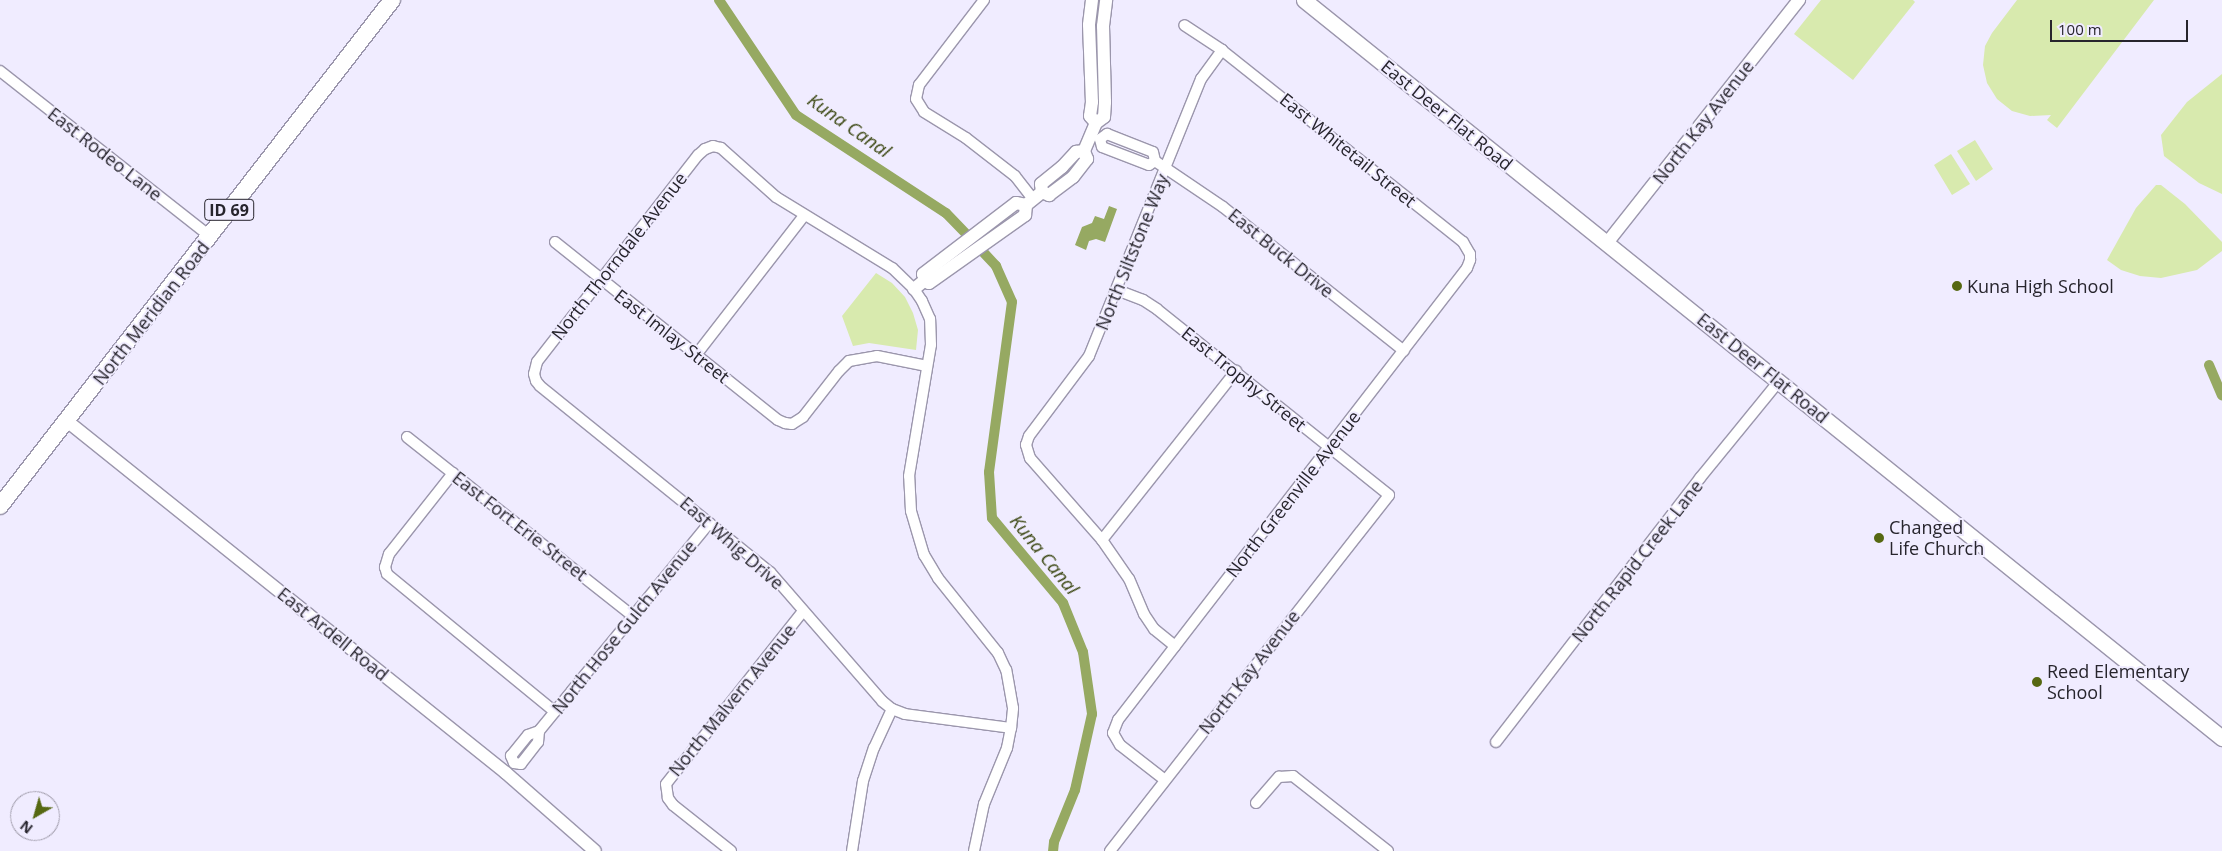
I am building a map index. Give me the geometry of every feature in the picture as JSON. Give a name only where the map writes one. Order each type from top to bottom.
[{"type":"main road","name":"North Meridian Road","points":[[0,506],[392,0]]},
{"type":"main road","name":"East Deer Flat Road","points":[[1304,0],[2222,738]]},
{"type":"street","points":[[984,0],[919,84],[916,99],[924,112],[966,138],[1015,176],[1034,199]]},
{"type":"street","points":[[1092,0],[1089,24],[1092,102],[1090,116],[1095,132]]},
{"type":"street","points":[[1034,199],[1041,184],[1062,167],[1076,152],[1084,150],[1104,118],[1103,26],[1106,0]]},
{"type":"street","name":"North Kay Avenue","points":[[1607,243],[1799,0]]},
{"type":"street","name":"East Whitetail Street","points":[[1184,26],[1222,50],[1463,242],[1470,254]]},
{"type":"street","name":"North Siltstone Way","points":[[1102,540],[1030,458],[1026,445],[1030,436],[1089,356],[1201,79],[1222,50]]},
{"type":"street","name":"East Rodeo Lane","points":[[0,71],[210,236]]},
{"type":"street","name":"East Buck Drive","points":[[1095,132],[1102,147],[1149,165],[1155,161],[1223,206],[1404,351]]},
{"type":"street","name":"North Thorndale Avenue","points":[[534,374],[537,362],[698,155],[713,146],[721,148],[756,181],[804,216]]},
{"type":"street","points":[[914,289],[925,280],[923,274],[1008,208],[1016,203],[1034,199]]},
{"type":"street","points":[[696,355],[804,216],[892,268],[914,289],[930,319],[931,345],[909,476],[911,512],[924,555],[938,578],[998,653],[1011,688],[1013,708],[1007,748],[984,804],[974,851]]},
{"type":"street","name":"East Imlay Street","points":[[555,242],[778,420],[792,424],[803,417],[839,371],[849,362],[877,356],[927,366]]},
{"type":"street","name":"North Greenville Avenue","points":[[1165,780],[1120,745],[1113,733],[1118,720],[1467,268],[1470,254]]},
{"type":"street","name":"East Trophy Street","points":[[1117,290],[1150,304],[1389,494]]},
{"type":"street","points":[[1175,646],[1154,629],[1144,614],[1129,579],[1102,540],[1236,371]]},
{"type":"street","name":"East Whig Drive","points":[[534,374],[540,386],[770,572],[882,702],[892,709],[905,714],[1010,728]]},
{"type":"street","name":"North Rapid Creek Lane","points":[[1496,742],[1700,478],[1779,381]]},
{"type":"street","name":"East Ardell Road","points":[[67,421],[510,768],[595,851]]},
{"type":"street","name":"East Fort Erie Street","points":[[407,437],[633,616]]},
{"type":"street","points":[[452,472],[389,554],[384,567],[392,580],[555,712]]},
{"type":"street","name":"North Kay Avenue","points":[[1110,851],[1389,494]]},
{"type":"street","name":"North Hose Gulch Avenue","points":[[510,768],[521,764],[538,742],[539,731],[709,522]]},
{"type":"street","name":"North Malvern Avenue","points":[[731,851],[673,805],[666,790],[669,778],[803,611]]},
{"type":"street","points":[[852,851],[863,781],[874,748],[892,709]]},
{"type":"street","points":[[1256,803],[1273,781],[1286,775],[1300,780],[1385,850]]},
{"type":"shaded area","points":[[1821,0],[1913,0],[1915,2],[1853,80],[1794,34]]},
{"type":"shaded area","points":[[2017,0],[2154,0],[2057,128],[2047,120],[2051,115],[2030,116],[2012,111],[1997,99],[1987,83],[1983,65],[1985,46],[1992,33]]},
{"type":"shaded area","points":[[2222,74],[2222,194],[2199,183],[2164,156],[2161,135],[2187,102]]},
{"type":"shaded area","points":[[1975,140],[1993,169],[1976,181],[1957,151]]},
{"type":"shaded area","points":[[1951,154],[1970,184],[1952,195],[1934,165]]},
{"type":"shaded area","points":[[2156,185],[2161,185],[2185,204],[2222,242],[2222,251],[2197,270],[2161,278],[2140,276],[2121,270],[2107,260],[2136,208]]},
{"type":"shaded area","points":[[1109,206],[1117,209],[1105,242],[1096,239],[1089,241],[1086,250],[1075,245],[1082,227],[1092,223],[1095,216],[1104,219]]},
{"type":"shaded area","points":[[876,273],[892,283],[905,297],[913,313],[918,330],[916,350],[869,343],[853,346],[842,316]]},
{"type":"waterway","name":"Kuna Canal","points":[[719,0],[796,115],[946,213],[965,233]]},
{"type":"waterway","name":"Kuna Canal","points":[[984,253],[996,266],[1012,302],[989,472],[992,518],[1063,603],[1083,652],[1092,714],[1075,790],[1054,842],[1053,851]]},
{"type":"waterway","points":[[2209,365],[2222,395]]},
{"type":"place","name":"Kuna High School","points":[[1957,286]]},
{"type":"place","name":"Changed Life Church","points":[[1879,538]]},
{"type":"place","name":"Reed Elementary School","points":[[2037,682]]}]
